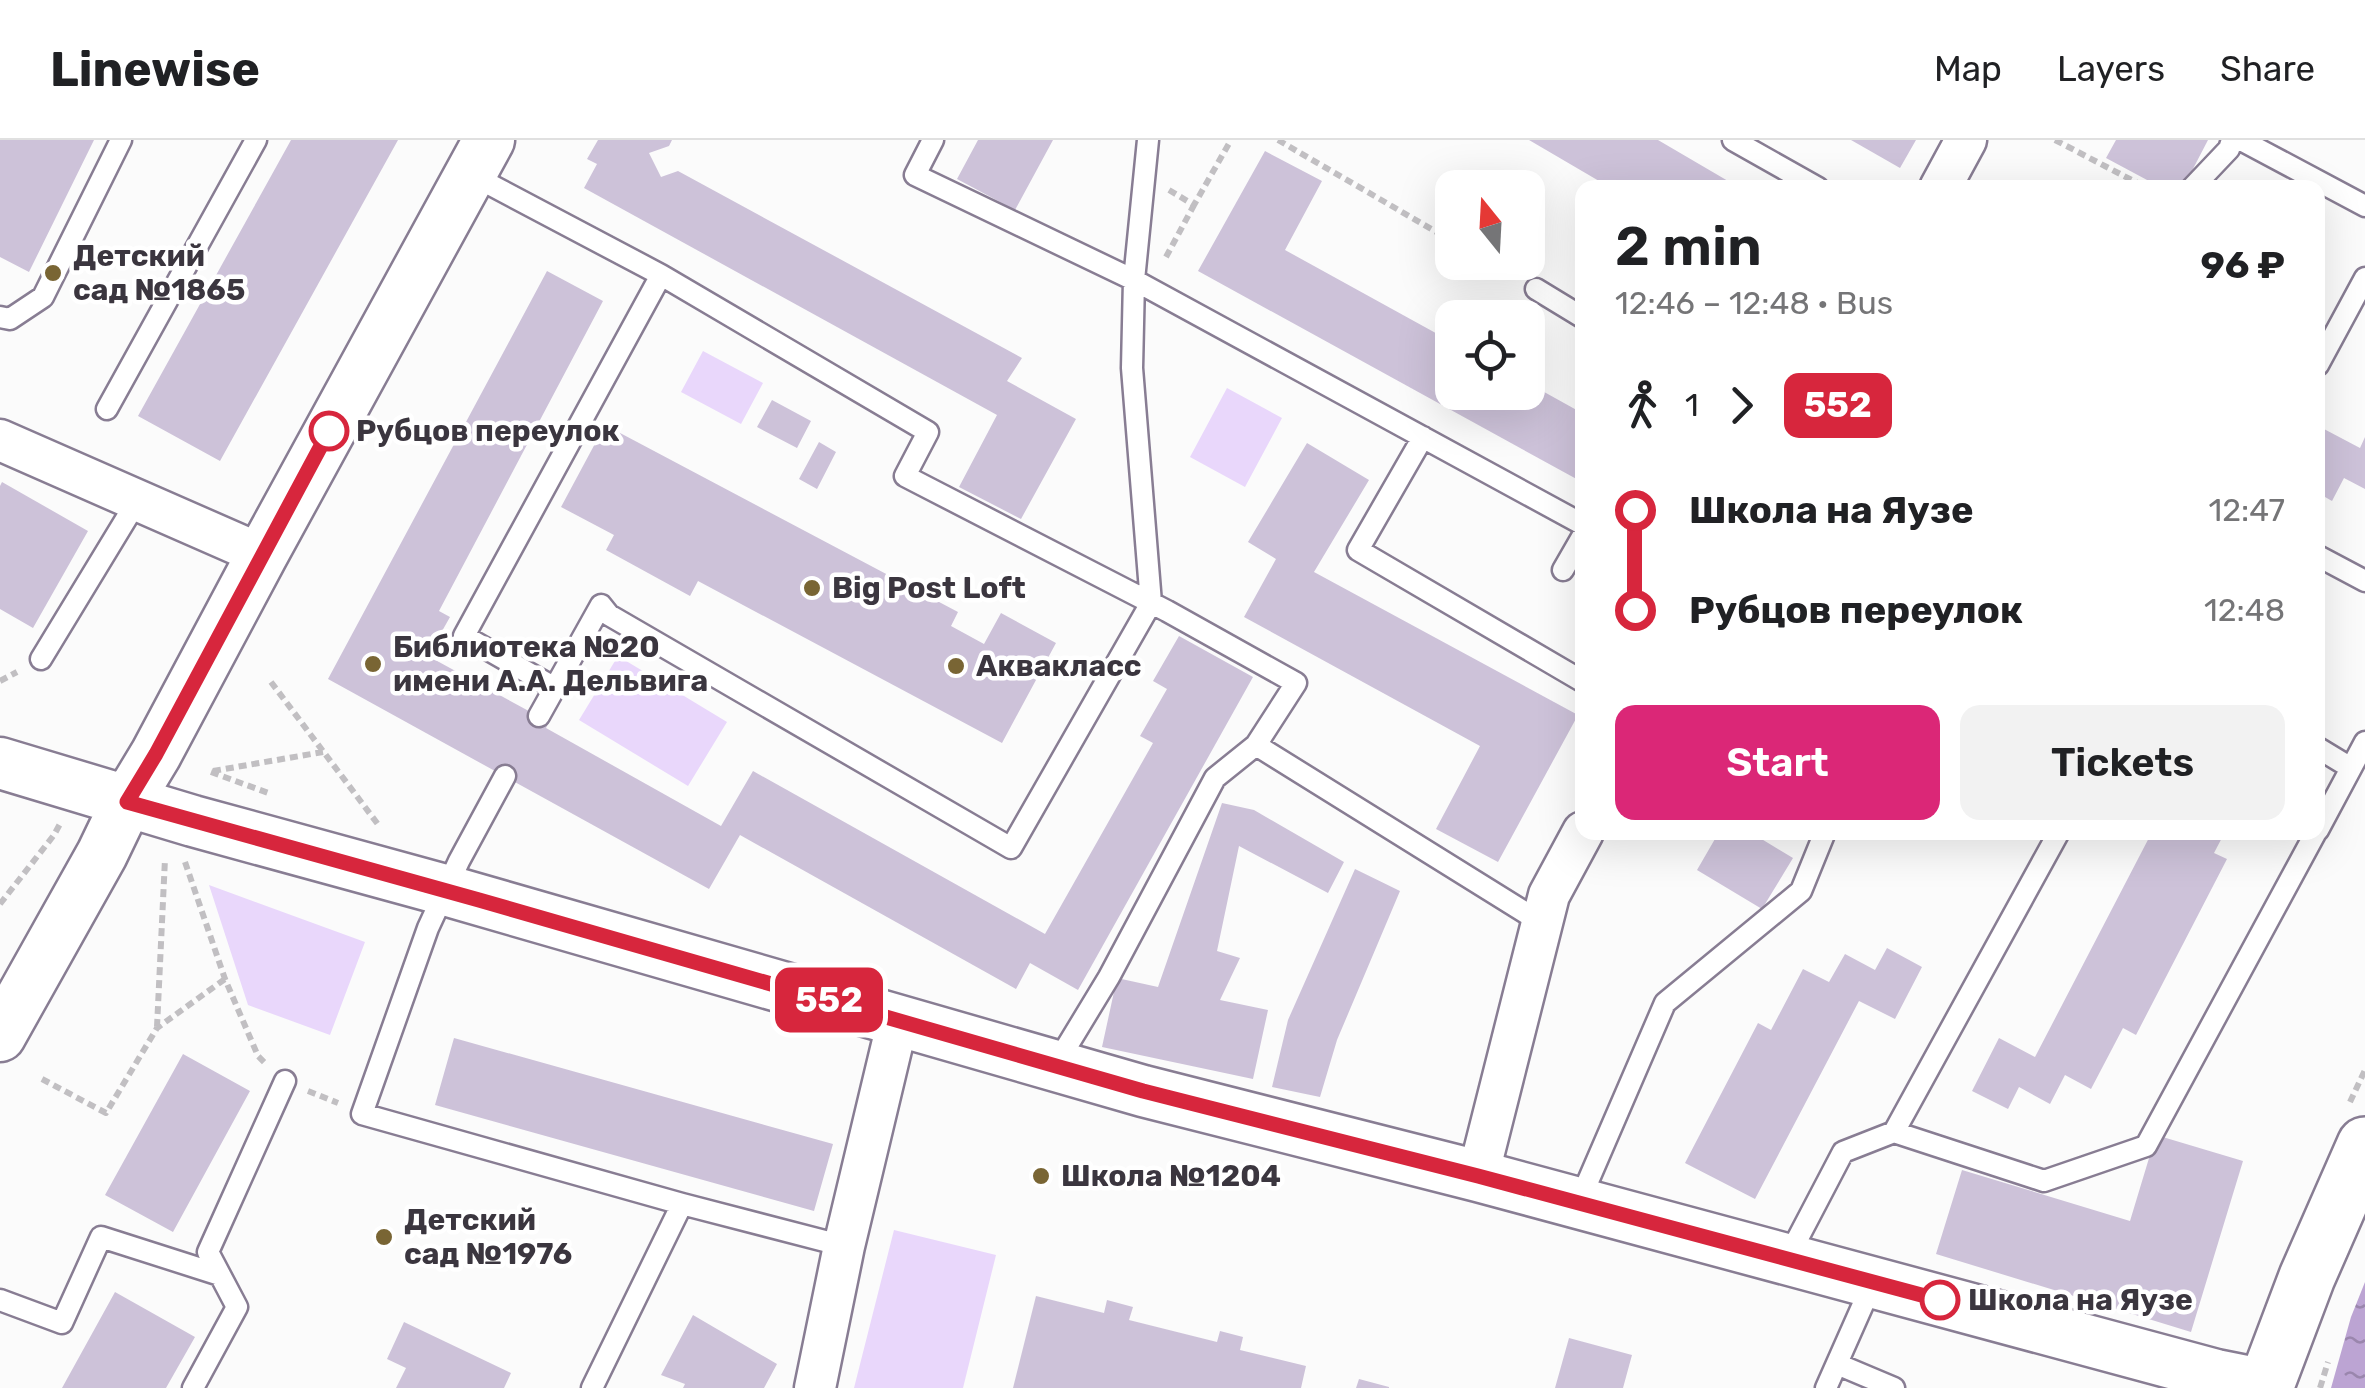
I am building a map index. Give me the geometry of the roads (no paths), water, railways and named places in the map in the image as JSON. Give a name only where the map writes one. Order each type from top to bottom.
[{"type":"main road","points":[[2265,1386],[2357,1125]]},
{"type":"street","points":[[1944,180],[1966,140]]},
{"type":"street","points":[[0,1036],[479,157]]},
{"type":"street","points":[[0,440],[262,554]]},
{"type":"street","points":[[0,764],[1143,1091],[1872,1282],[2150,1371],[2265,1386]]},
{"type":"street","points":[[1478,1176],[1548,895],[1579,840]]},
{"type":"street","points":[[815,1388],[898,1020]]},
{"type":"lane","points":[[0,317],[10,319],[43,297],[121,140]]},
{"type":"lane","points":[[106,409],[256,140]]},
{"type":"lane","points":[[933,140],[915,175],[1142,284],[1575,520]]},
{"type":"lane","points":[[538,716],[601,605],[610,615],[1012,848],[1151,603],[1132,368],[1142,284],[1148,140]]},
{"type":"lane","points":[[1733,140],[1804,180]]},
{"type":"lane","points":[[2199,180],[2232,140]]},
{"type":"lane","points":[[2241,140],[2316,180]]},
{"type":"lane","points":[[479,157],[661,275],[928,432],[904,476],[1151,603],[1296,683],[1256,745],[1215,778],[1109,977],[1056,1066]]},
{"type":"lane","points":[[2325,185],[2365,206]]},
{"type":"lane","points":[[555,688],[464,636],[661,275]]},
{"type":"lane","points":[[2325,352],[2365,278]]},
{"type":"lane","points":[[1536,289],[1575,313]]},
{"type":"lane","points":[[1422,437],[1358,550],[1575,677]]},
{"type":"lane","points":[[40,660],[137,500]]},
{"type":"lane","points":[[1562,570],[1575,549]]},
{"type":"lane","points":[[2325,560],[2365,581]]},
{"type":"lane","points":[[2325,816],[2365,742]]},
{"type":"lane","points":[[1256,745],[1542,923]]},
{"type":"lane","points":[[2325,752],[2351,768]]},
{"type":"lane","points":[[506,776],[428,928],[362,1114],[844,1246]]},
{"type":"lane","points":[[1578,1204],[1665,1003],[1801,891],[1822,840]]},
{"type":"lane","points":[[1894,1132],[2056,840]]},
{"type":"lane","points":[[1787,1259],[1843,1152],[1894,1132],[2044,1181],[2146,1146],[2312,840]]},
{"type":"lane","points":[[193,1388],[236,1307],[208,1252],[285,1081]]},
{"type":"lane","points":[[592,1388],[682,1204]]},
{"type":"lane","points":[[0,1300],[62,1323],[101,1237],[220,1276]]},
{"type":"lane","points":[[1826,1388],[1872,1282]]},
{"type":"lane","points":[[1837,1364],[1894,1388]]},
{"type":"water","points":[[2365,1282],[2365,1388],[2331,1388],[2351,1317]]},
{"type":"place","name":"Детский сад №1865","points":[[53,273]]},
{"type":"place","name":"Рубцов переулок","points":[[329,431]]},
{"type":"place","name":"Big Post Loft","points":[[812,588]]},
{"type":"place","name":"Библиотека №20 имени А.А. Дельвига","points":[[373,664]]},
{"type":"place","name":"Аквакласс","points":[[956,666]]},
{"type":"place","name":"Школа №1204","points":[[1041,1176]]},
{"type":"place","name":"Детский сад №1976","points":[[384,1237]]},
{"type":"place","name":"Школа на Яузе","points":[[1940,1300]]}]
